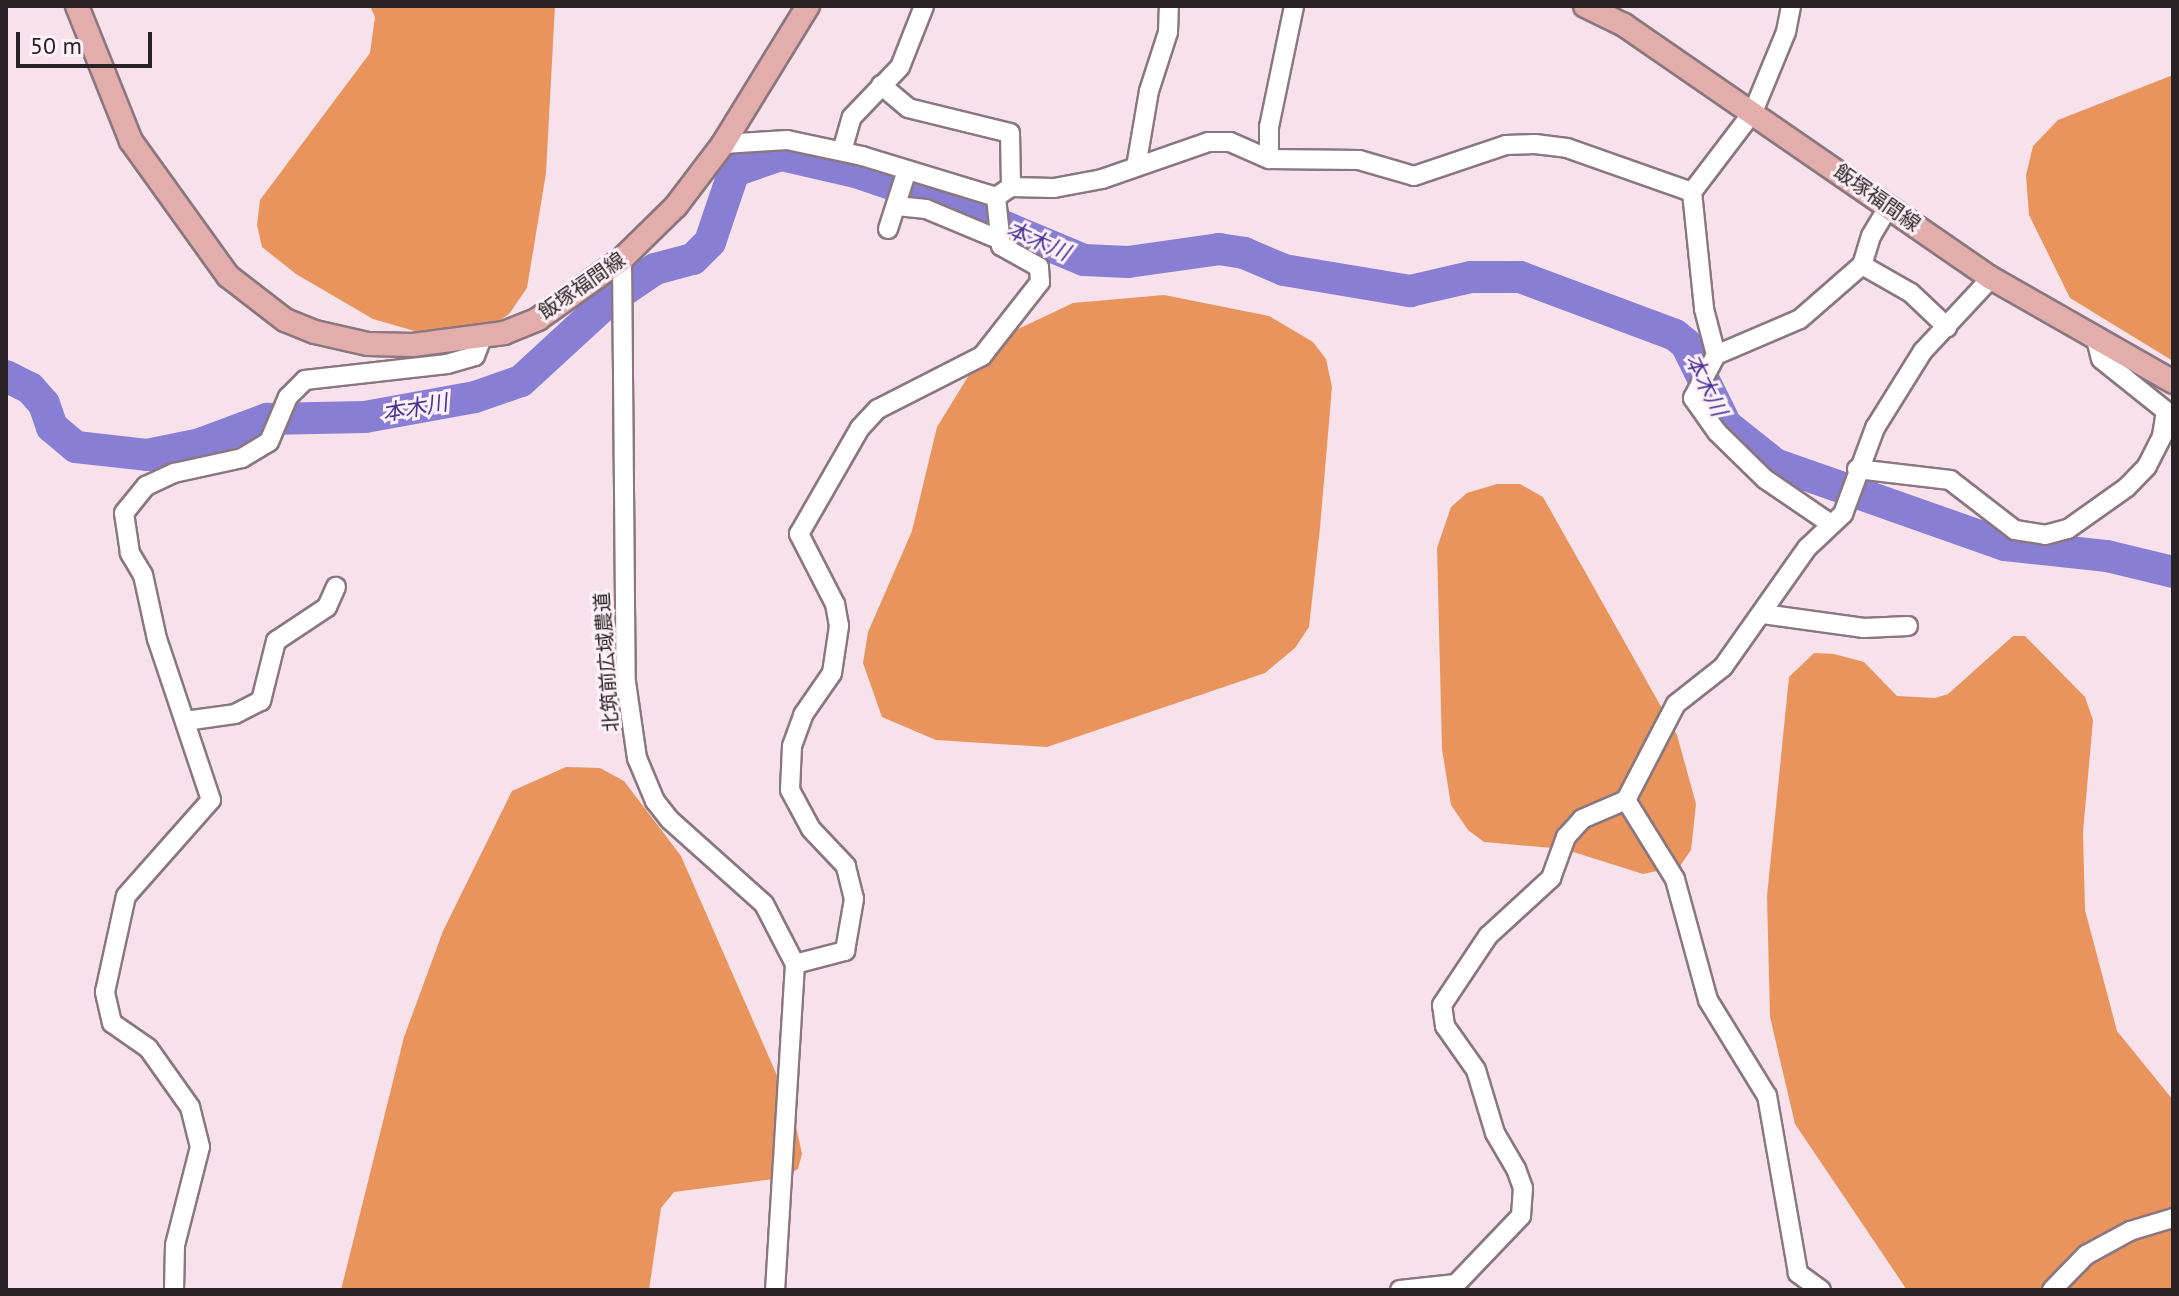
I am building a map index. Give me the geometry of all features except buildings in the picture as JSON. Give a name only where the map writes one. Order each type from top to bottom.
[{"type":"main road","name":"飯塚福間線","points":[[77,6],[131,141],[219,265],[261,304],[315,332],[368,344],[481,340],[538,319],[622,259],[676,206],[723,144],[808,6]]},
{"type":"main road","name":"飯塚福間線","points":[[1585,6],[1624,25],[1991,278],[2097,343],[2173,382]]},
{"type":"street","points":[[842,151],[852,117],[900,67],[924,6]]},
{"type":"street","points":[[1136,167],[1149,91],[1168,32],[1169,6]]},
{"type":"street","points":[[1269,159],[1269,127],[1294,6]]},
{"type":"street","points":[[1716,355],[1704,309],[1692,192],[1753,112],[1786,32],[1791,6]]},
{"type":"street","points":[[881,85],[908,108],[1010,133],[998,239]]},
{"type":"street","points":[[723,144],[787,140],[1004,192],[1054,188],[1136,167],[1208,142],[1230,142],[1269,159],[1359,160],[1414,176],[1506,145],[1535,144],[1581,152],[1692,192]]},
{"type":"street","points":[[888,229],[907,170]]},
{"type":"street","points":[[775,1290],[795,964],[845,951],[854,899],[846,866],[811,829],[790,790],[792,746],[803,715],[832,673],[839,626],[835,604],[799,534],[860,428],[878,409],[982,356],[1019,314],[1040,282],[1039,267],[998,239],[926,209],[897,206]]},
{"type":"street","points":[[1831,524],[1765,479],[1717,432],[1693,398],[1716,355],[1800,319],[1862,265],[1871,236],[1889,206]]},
{"type":"street","name":"北筑前広域農道","points":[[622,259],[626,682],[637,758],[655,801],[764,904],[795,964]]},
{"type":"street","points":[[1862,265],[1911,293],[1947,327]]},
{"type":"street","points":[[1400,1290],[1456,1284],[1521,1216],[1523,1188],[1516,1169],[1495,1133],[1476,1070],[1445,1026],[1442,1005],[1488,936],[1551,878],[1574,828],[1603,808],[1626,800],[1676,704],[1723,667],[1807,548],[1843,514],[1857,469],[1875,428],[1923,351],[1991,278]]},
{"type":"street","points":[[174,1290],[175,1245],[200,1147],[190,1107],[148,1048],[112,1023],[105,992],[126,896],[211,800],[143,575],[130,553],[124,513],[146,486],[174,473],[242,458],[269,442],[288,397],[305,380],[447,364],[475,356],[481,340]]},
{"type":"street","points":[[1857,469],[1950,480],[2015,530],[2045,535],[2068,529],[2127,487],[2147,466],[2162,436],[2166,411],[2101,359],[2097,343]]},
{"type":"street","points":[[185,721],[235,714],[261,701],[276,641],[327,607],[336,587]]},
{"type":"street","points":[[1763,614],[1864,628],[1908,626]]},
{"type":"street","points":[[1626,800],[1675,879],[1708,1000],[1767,1096],[1798,1273],[1821,1290]]},
{"type":"street","points":[[2052,1290],[2086,1255],[2130,1231],[2173,1218]]},
{"type":"shaded area","points":[[370,6],[555,6],[546,173],[527,288],[509,314],[472,340],[446,340],[373,319],[296,274],[262,247],[257,225],[260,200],[370,53],[375,17]]},
{"type":"shaded area","points":[[2173,75],[2173,361],[2070,298],[2029,215],[2026,175],[2033,146],[2058,120]]},
{"type":"shaded area","points":[[1164,295],[1269,316],[1313,342],[1326,359],[1332,387],[1320,528],[1309,627],[1295,648],[1265,673],[1047,747],[936,740],[882,717],[863,663],[868,632],[912,531],[937,427],[977,362],[1014,331],[1073,303]]},
{"type":"shaded area","points":[[1497,484],[1520,484],[1543,497],[1677,735],[1696,804],[1691,850],[1680,866],[1643,874],[1564,849],[1484,842],[1468,830],[1451,805],[1442,749],[1437,548],[1451,507],[1467,493]]},
{"type":"shaded area","points":[[2013,636],[2025,636],[2085,697],[2093,720],[2083,832],[2085,910],[2117,1031],[2173,1100],[2173,1290],[1907,1290],[1795,1124],[1770,1017],[1767,896],[1789,677],[1814,653],[1834,654],[1864,662],[1897,696],[1935,698],[1948,694]]},
{"type":"shaded area","points":[[566,767],[600,768],[624,781],[681,856],[793,1112],[802,1154],[798,1169],[781,1178],[674,1192],[661,1208],[649,1290],[341,1290],[404,1037],[443,931],[512,791]]},
{"type":"waterway","name":"本木川","points":[[6,376],[30,388],[44,404],[52,427],[76,447],[147,455],[200,444],[267,419],[365,417],[475,397],[521,381],[608,301],[655,269],[693,259],[710,242],[734,171],[781,155],[856,172],[950,204],[1084,260],[1128,262],[1219,249],[1244,253],[1284,270],[1410,291],[1471,277],[1520,277],[1675,335],[1686,344],[1726,425],[1775,464],[2005,545],[2107,556],[2173,572]]}]
